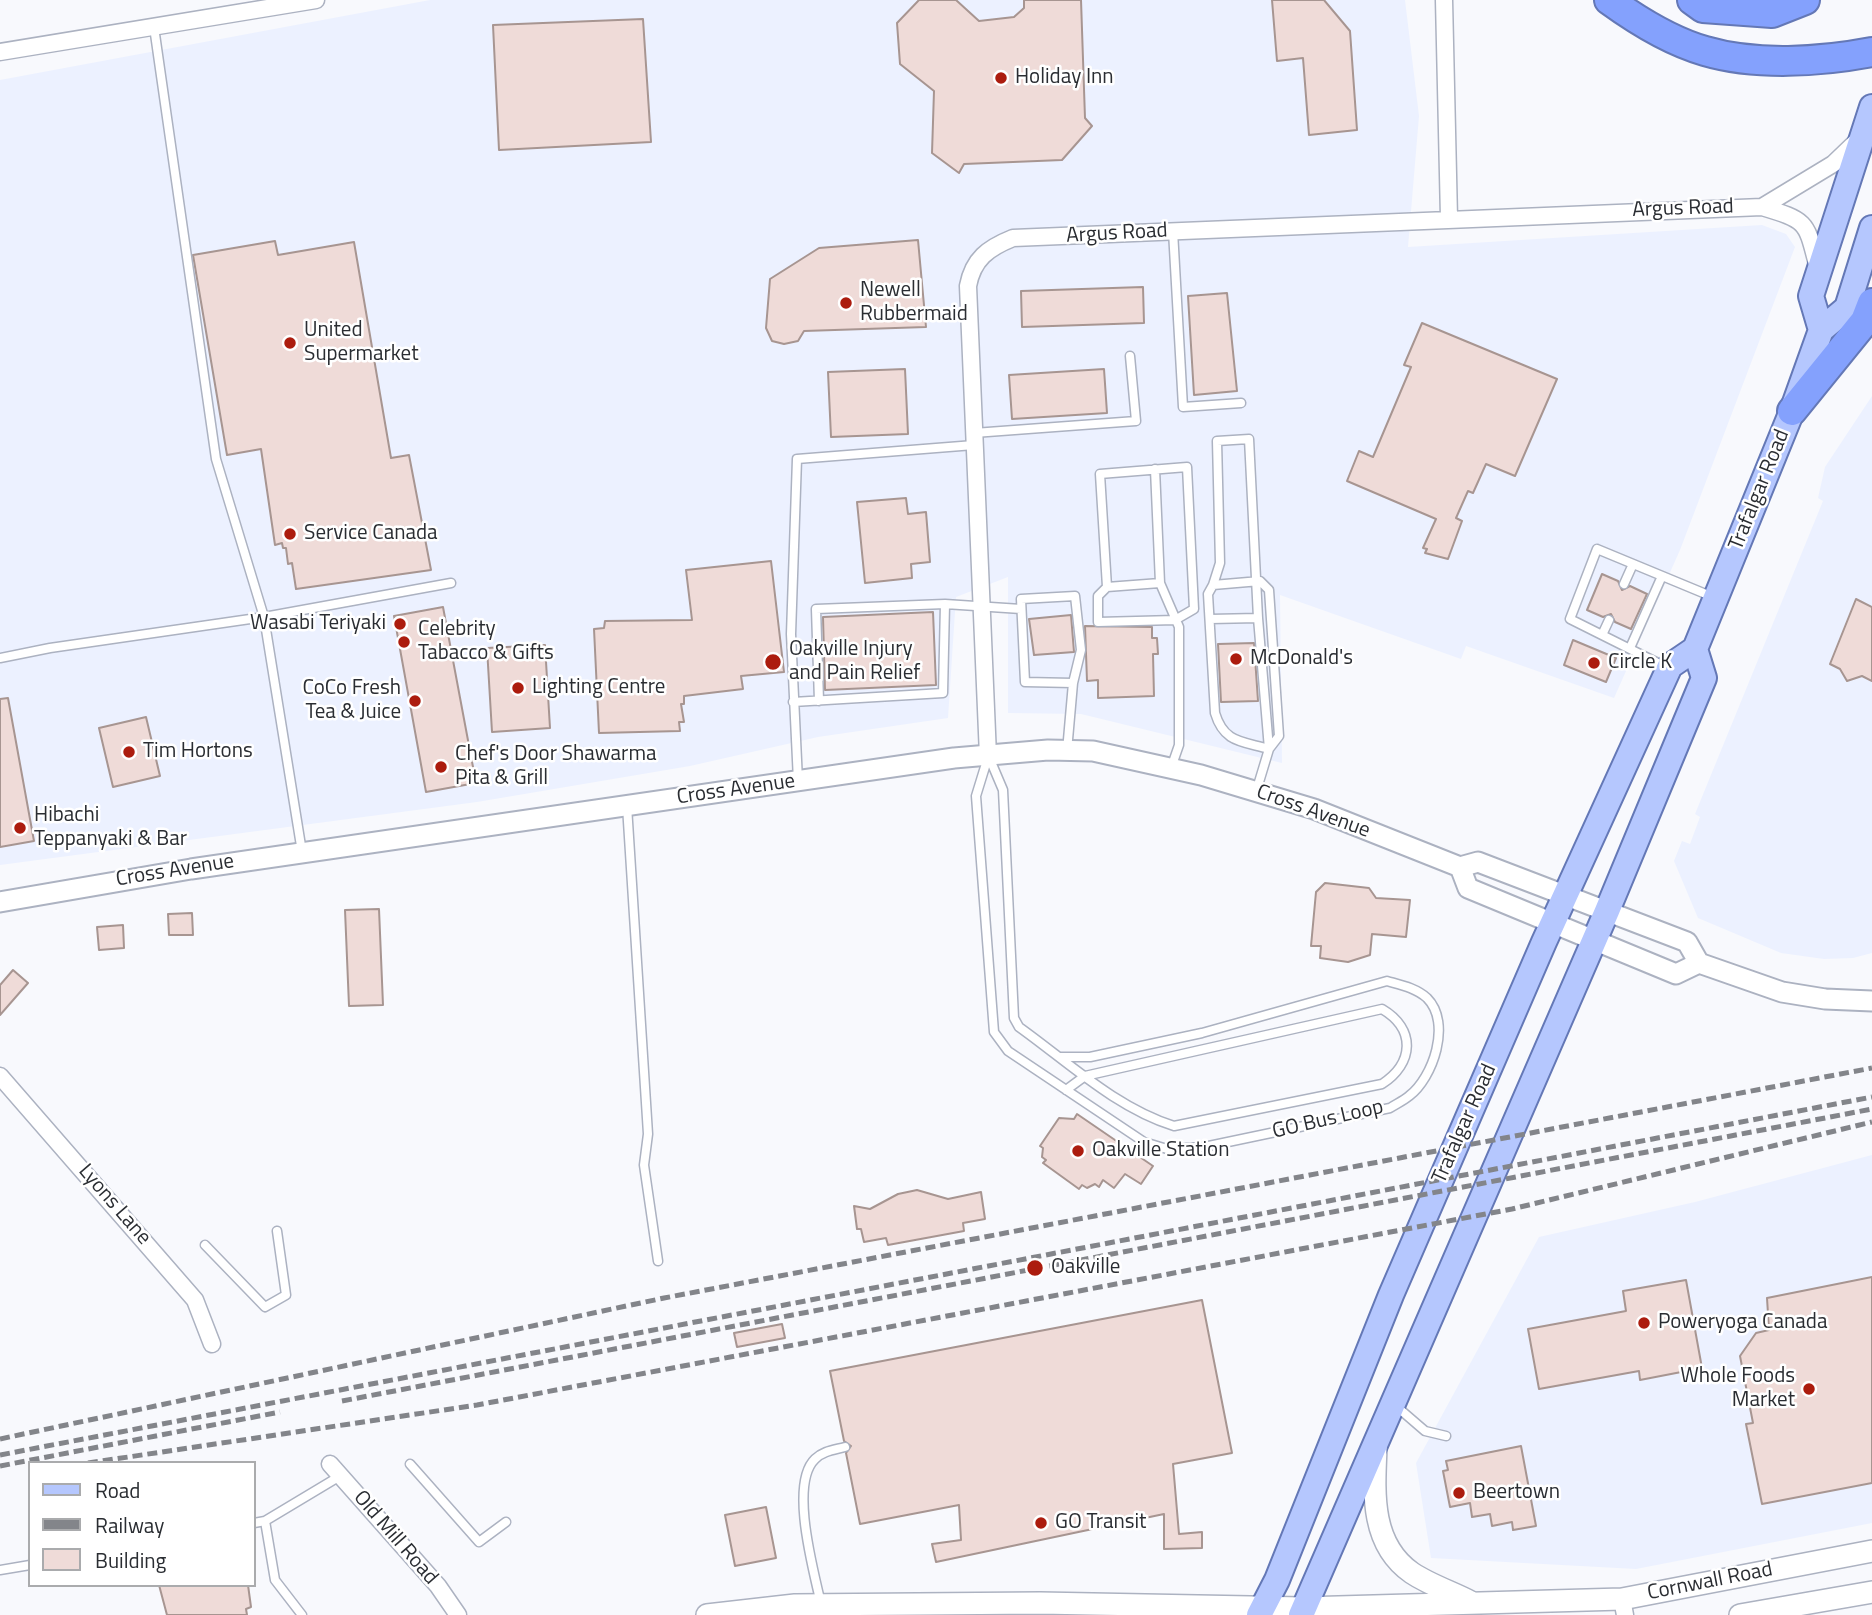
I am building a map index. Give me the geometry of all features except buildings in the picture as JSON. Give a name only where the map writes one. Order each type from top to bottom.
[{"type":"highway","points":[[1609,0],[1654,30],[1705,51],[1773,61],[1872,52]]},
{"type":"highway","points":[[1692,0],[1703,8],[1772,13],[1805,0]]},
{"type":"highway","points":[[1792,411],[1864,321],[1872,303]]},
{"type":"main road","points":[[1821,330],[1811,296],[1872,107]]},
{"type":"main road","name":"Trafalgar Road","points":[[1261,1611],[1391,1295],[1554,923],[1669,668],[1695,649],[1792,411],[1821,330],[1847,308],[1872,228]]},
{"type":"main road","name":"Trafalgar Road","points":[[1302,1612],[1607,911],[1704,678],[1695,649]]},
{"type":"main road","points":[[1376,1446],[1375,1514],[1390,1549],[1411,1572],[1473,1603]]},
{"type":"main road","name":"Cornwall Road","points":[[707,1615],[1053,1603],[1302,1612],[1473,1603],[1624,1607],[1872,1551]]},
{"type":"main road","name":"Cornwall Road","points":[[1740,1615],[1872,1592]]},
{"type":"street","points":[[0,52],[316,0]]},
{"type":"street","points":[[1444,0],[1449,218]]},
{"type":"street","name":"Argus Road","points":[[1762,206],[1833,164],[1861,138]]},
{"type":"street","name":"Argus Road","points":[[988,756],[968,286],[971,271],[981,256],[992,247],[1013,239],[1762,206],[1797,218],[1805,226],[1820,274]]},
{"type":"street","name":"Cross Avenue","points":[[0,902],[94,883],[954,758],[1093,751],[1171,768],[1314,809],[1460,867],[1478,862],[1687,942],[1699,963]]},
{"type":"street","points":[[1460,867],[1468,888],[1676,974],[1699,963],[1782,992],[1825,999],[1872,1001]]},
{"type":"street","name":"Lyons Lane","points":[[0,1076],[195,1300],[212,1344]]},
{"type":"street","name":"Old Mill Road","points":[[335,1470],[431,1578],[458,1615]]},
{"type":"lane","points":[[154,27],[216,459],[264,617],[302,852]]},
{"type":"lane","points":[[1173,231],[1182,407],[1241,402]]},
{"type":"lane","points":[[798,781],[791,634],[797,459],[1136,421],[1130,356]]},
{"type":"lane","points":[[1249,439],[1255,582],[1269,749],[1234,739],[1220,730],[1215,713],[1208,594],[1220,564],[1217,441],[1249,439]]},
{"type":"lane","points":[[1107,587],[1100,474],[1187,467],[1194,609],[1175,620],[1098,622],[1098,596],[1107,587],[1160,583]]},
{"type":"lane","points":[[1155,470],[1160,583],[1179,626],[1179,744],[1171,768]]},
{"type":"lane","points":[[1669,668],[1570,619],[1597,549],[1716,598]]},
{"type":"lane","points":[[1624,584],[1633,564]]},
{"type":"lane","points":[[1630,648],[1662,576]]},
{"type":"lane","points":[[1213,585],[1260,581],[1269,590],[1279,736],[1269,749],[1256,792]]},
{"type":"lane","points":[[0,658],[50,648],[264,617],[450,583]]},
{"type":"lane","points":[[1067,751],[1073,683],[1081,650],[1075,596],[1021,599],[1025,682],[1073,683]]},
{"type":"lane","points":[[793,702],[943,693],[945,604]]},
{"type":"lane","points":[[819,701],[816,609],[945,604],[1021,609]]},
{"type":"lane","points":[[1210,619],[1258,618]]},
{"type":"lane","points":[[1602,635],[1609,620]]},
{"type":"lane","points":[[988,756],[1003,790],[1014,1018],[1019,1027],[1085,1076],[1148,1118],[1174,1126],[1382,1084],[1401,1067],[1408,1052],[1406,1036],[1396,1017],[1382,1009],[1085,1076],[1066,1090]]},
{"type":"lane","name":"GO Bus Loop","points":[[988,756],[976,796],[994,1032],[1008,1051],[1144,1142],[1167,1149],[1204,1147],[1390,1108],[1410,1096],[1428,1073],[1437,1045],[1438,1020],[1429,1000],[1417,991],[1387,981],[1202,1033],[1090,1057],[1060,1056]]},
{"type":"lane","points":[[626,806],[648,1134],[643,1165],[658,1261]]},
{"type":"lane","points":[[205,1245],[265,1307],[286,1295],[277,1231]]},
{"type":"lane","points":[[1394,1405],[1425,1431],[1446,1436]]},
{"type":"lane","points":[[822,1610],[803,1497],[805,1478],[812,1461],[823,1452],[845,1447]]},
{"type":"lane","points":[[410,1464],[480,1542],[506,1521]]},
{"type":"lane","points":[[256,1523],[265,1521],[335,1470]]},
{"type":"lane","points":[[265,1521],[275,1580],[302,1615]]},
{"type":"lane","points":[[0,1570],[28,1565]]},
{"type":"shaded area","points":[[430,0],[1405,0],[1419,116],[1408,247],[1762,225],[1786,234],[1795,247],[1680,550],[1614,698],[1466,646],[1461,659],[1280,595],[1282,763],[1081,714],[1008,713],[1008,577],[956,597],[948,718],[818,737],[690,766],[477,802],[0,865],[0,80]]},
{"type":"shaded area","points":[[1872,396],[1872,953],[1853,958],[1824,959],[1781,953],[1698,918],[1674,861],[1682,841],[1690,844],[1700,817],[1695,814],[1823,501],[1818,498],[1825,467]]},
{"type":"shaded area","points":[[1872,1155],[1872,1523],[1636,1569],[1431,1558],[1416,1463],[1539,1237],[1695,1202]]},
{"type":"railway","points":[[0,1439],[664,1298],[1872,1068]]},
{"type":"railway","points":[[0,1455],[1872,1097]]},
{"type":"railway","points":[[342,1401],[1872,1109]]},
{"type":"railway","points":[[101,1461],[477,1405],[1512,1209],[1872,1122]]},
{"type":"railway","points":[[0,1466],[280,1412]]},
{"type":"place","name":"Holiday Inn","points":[[1001,78]]},
{"type":"place","name":"Newell Rubbermaid","points":[[846,303]]},
{"type":"place","name":"United Supermarket","points":[[290,343]]},
{"type":"place","name":"Service Canada","points":[[290,534]]},
{"type":"place","name":"Wasabi Teriyaki","points":[[400,624]]},
{"type":"place","name":"Celebrity Tabacco & Gifts","points":[[404,642]]},
{"type":"place","name":"McDonald's","points":[[1236,659]]},
{"type":"place","name":"Oakville Injury and Pain Relief","points":[[773,662]]},
{"type":"place","name":"Circle K","points":[[1594,663]]},
{"type":"place","name":"Lighting Centre","points":[[518,688]]},
{"type":"place","name":"CoCo Fresh Tea & Juice","points":[[415,701]]},
{"type":"place","name":"Tim Hortons","points":[[129,752]]},
{"type":"place","name":"Chef's Door Shawarma Pita & Grill","points":[[441,767]]},
{"type":"place","name":"Hibachi Teppanyaki & Bar","points":[[20,828]]},
{"type":"place","name":"Oakville Station","points":[[1078,1151]]},
{"type":"place","name":"Oakville","points":[[1035,1268]]},
{"type":"place","name":"Poweryoga Canada","points":[[1644,1323]]},
{"type":"place","name":"Whole Foods Market","points":[[1809,1389]]},
{"type":"place","name":"Beertown","points":[[1459,1493]]},
{"type":"place","name":"GO Transit","points":[[1041,1523]]}]
